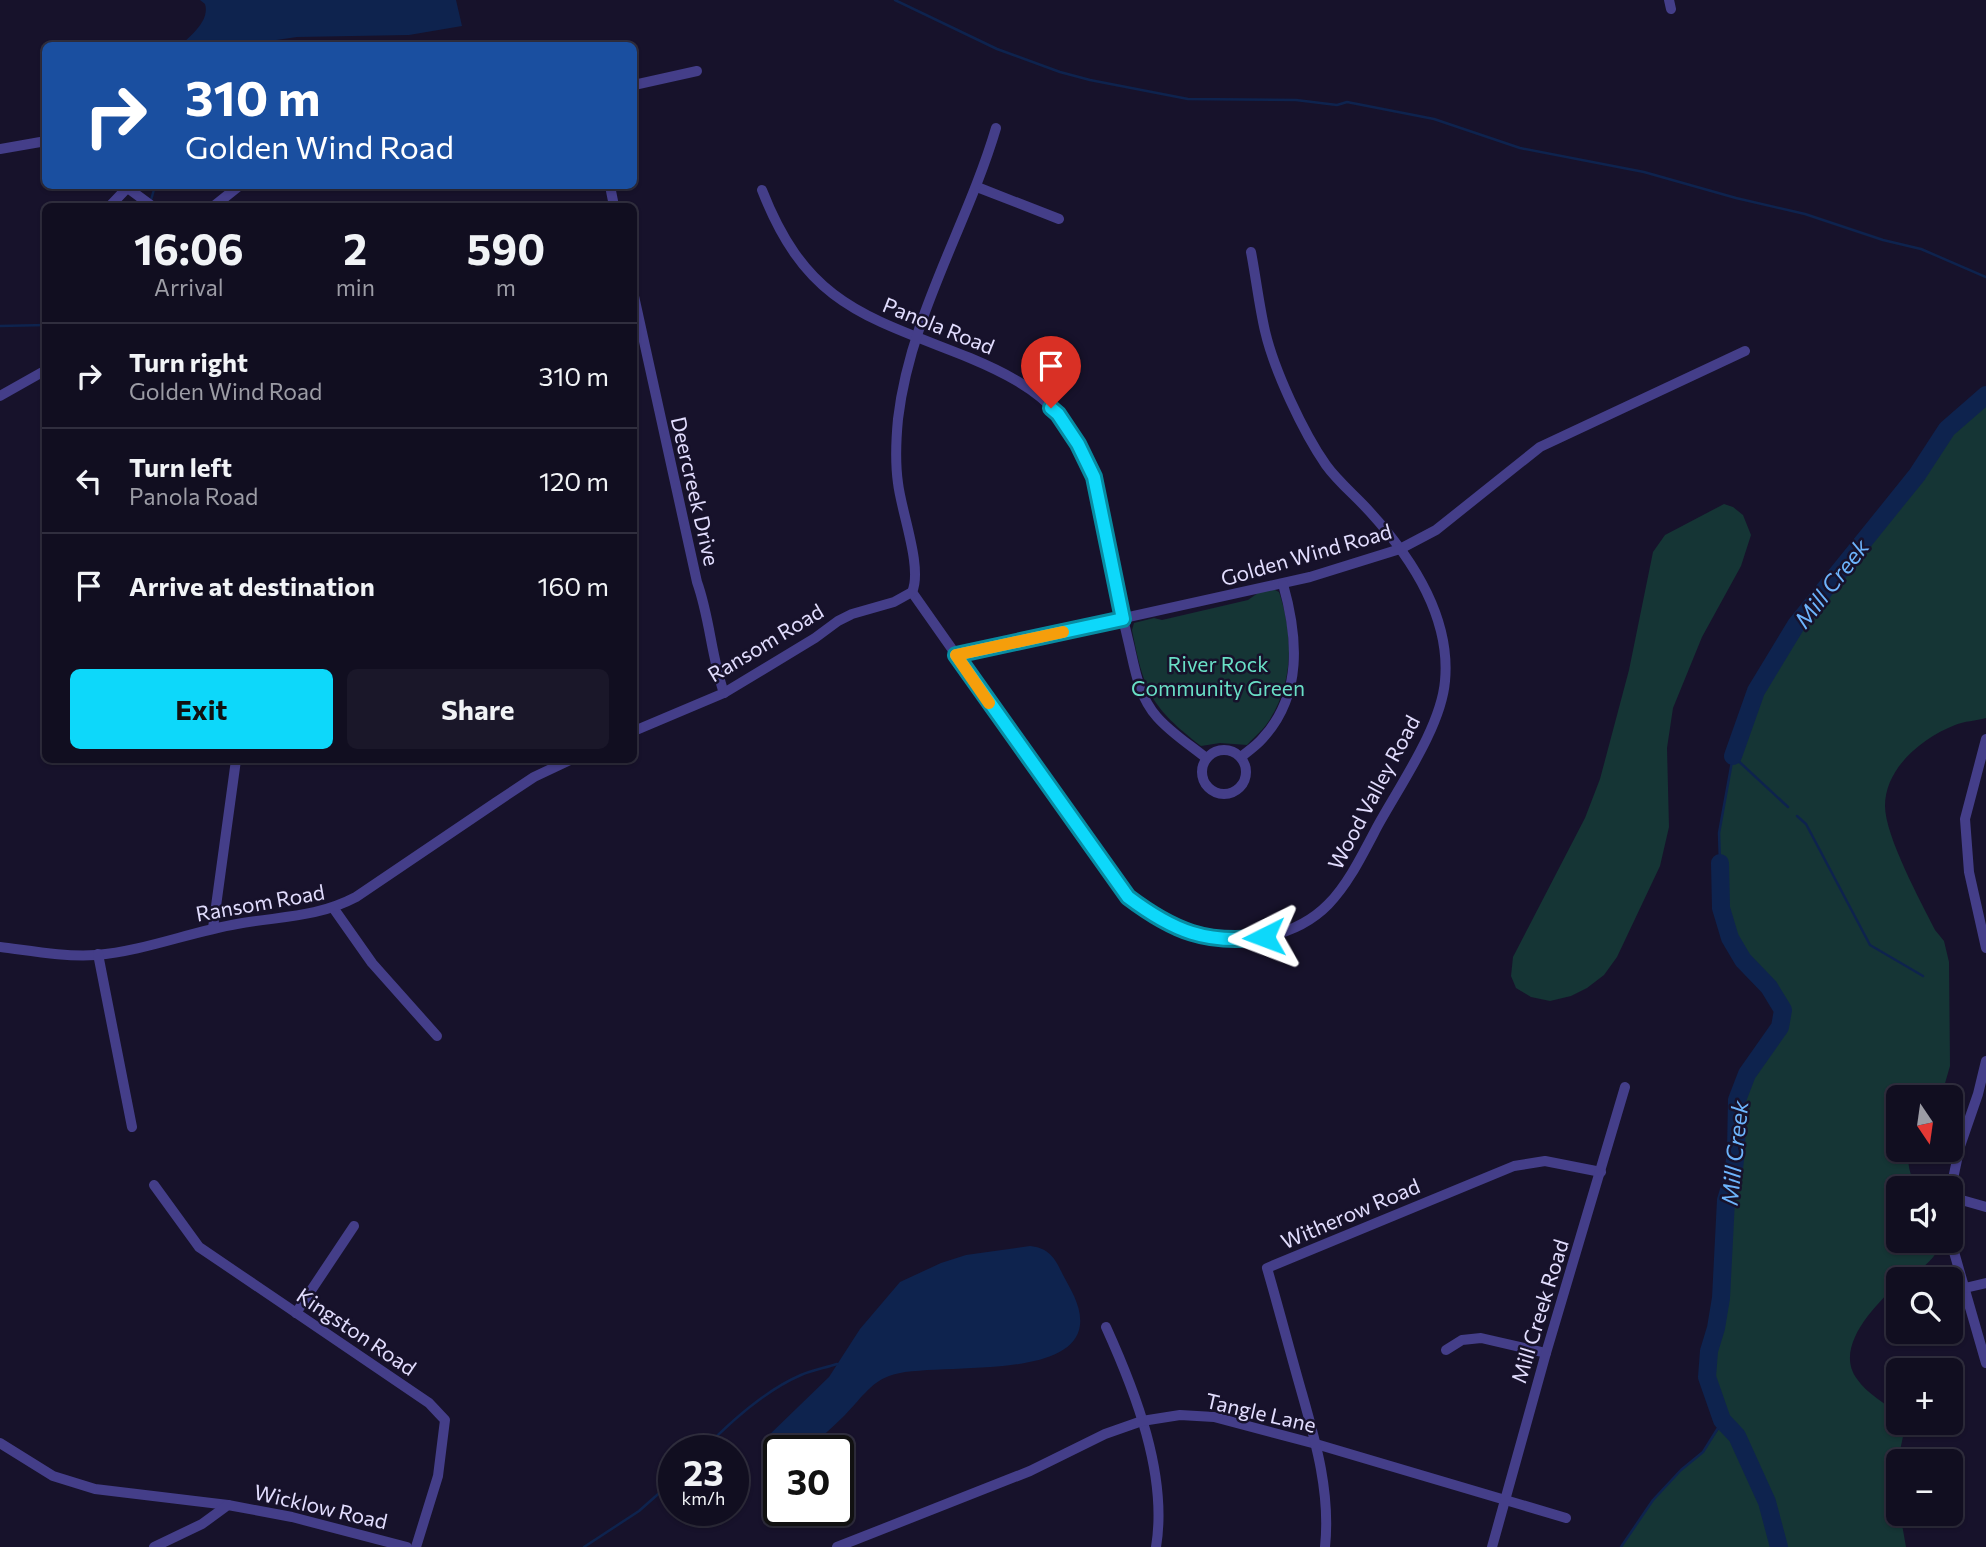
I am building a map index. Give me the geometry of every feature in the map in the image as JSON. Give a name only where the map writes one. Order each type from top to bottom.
[{"type":"street","points":[[637,84],[697,71]]},
{"type":"street","points":[[956,655],[913,589],[916,568],[898,484],[896,443],[904,381],[915,336],[977,187],[996,128]]},
{"type":"street","points":[[0,149],[42,142]]},
{"type":"street","points":[[977,187],[1059,219]]},
{"type":"street","points":[[113,203],[124,189]]},
{"type":"street","points":[[129,189],[148,203]]},
{"type":"street","points":[[218,203],[235,189]]},
{"type":"street","name":"Panola Road","points":[[762,190],[785,241],[811,275],[842,303],[877,322],[991,367],[1028,388],[1058,414],[1078,444],[1094,477],[1137,681],[1157,717],[1206,758]]},
{"type":"street","name":"Wood Valley Road","points":[[956,655],[1128,897],[1151,914],[1190,934],[1214,939],[1243,940],[1281,933],[1308,920],[1337,897],[1433,727],[1445,682],[1443,636],[1430,599],[1400,550],[1378,521],[1326,465],[1292,404],[1265,332],[1251,252]]},
{"type":"street","name":"Deercreek Drive","points":[[637,310],[697,582],[707,610],[712,650],[724,693]]},
{"type":"street","name":"Golden Wind Road","points":[[956,655],[1283,584],[1400,550],[1436,530],[1540,447],[1745,351]]},
{"type":"street","points":[[0,397],[42,372]]},
{"type":"street","points":[[1241,757],[1262,739],[1278,714],[1287,696],[1295,667],[1294,641],[1283,584]]},
{"type":"street","name":"Ransom Road","points":[[637,730],[724,693],[806,644],[838,621],[860,611],[894,603],[913,589]]},
{"type":"street","points":[[1986,739],[1965,820],[1969,872],[1986,948]]},
{"type":"street","points":[[1223,749],[1233,751],[1241,757],[1246,766],[1245,780],[1238,789],[1224,794],[1210,789],[1204,782],[1202,767],[1206,758],[1214,752],[1223,749]]},
{"type":"street","points":[[213,928],[236,763]]},
{"type":"street","name":"Ransom Road","points":[[0,947],[47,953],[98,954],[213,928],[334,909],[356,897],[534,777],[564,763]]},
{"type":"street","points":[[334,909],[372,963],[437,1036]]},
{"type":"street","points":[[98,954],[132,1126]]},
{"type":"street","points":[[1954,1176],[1986,1061]]},
{"type":"street","name":"Mill Creek Road","points":[[1492,1547],[1625,1087]]},
{"type":"street","name":"Witherow Road","points":[[1325,1547],[1328,1525],[1317,1444],[1267,1268],[1514,1166],[1545,1161],[1601,1172]]},
{"type":"street","name":"Kingston Road","points":[[154,1185],[199,1247],[429,1403],[445,1420],[439,1476],[416,1547]]},
{"type":"street","points":[[1963,1200],[1986,1207]]},
{"type":"street","points":[[296,1313],[354,1226]]},
{"type":"street","points":[[1957,1253],[1985,1357]]},
{"type":"street","points":[[1965,1288],[1986,1283]]},
{"type":"street","points":[[1106,1326],[1142,1421],[1158,1489],[1160,1507],[1156,1547]]},
{"type":"street","points":[[1447,1350],[1462,1340],[1481,1338],[1546,1353]]},
{"type":"street","name":"Tangle Lane","points":[[837,1547],[1030,1471],[1105,1434],[1142,1421],[1180,1415],[1213,1417],[1317,1444],[1566,1518]]},
{"type":"street","points":[[0,1443],[53,1476],[95,1489],[228,1506]]},
{"type":"street","name":"Wicklow Road","points":[[154,1547],[202,1524],[228,1506],[292,1517],[407,1547]]},
{"type":"green space","points":[[1986,395],[1986,718],[1955,725],[1918,746],[1898,767],[1891,779],[1885,806],[1897,851],[1935,930],[1944,941],[1949,962],[1950,1066],[1944,1085],[1886,1085],[1886,1162],[1909,1162],[1912,1176],[1886,1176],[1886,1253],[1936,1253],[1923,1267],[1886,1267],[1886,1295],[1860,1327],[1850,1353],[1851,1367],[1857,1379],[1886,1405],[1886,1435],[1903,1435],[1900,1449],[1886,1449],[1886,1526],[1902,1526],[1906,1547],[1621,1547],[1653,1500],[1681,1470],[1703,1452],[1721,1426],[1718,1407],[1707,1377],[1708,1359],[1721,1298],[1726,1200],[1733,1177],[1736,1151],[1737,1100],[1747,1074],[1780,1027],[1783,1010],[1769,987],[1736,951],[1721,908],[1719,833],[1733,756],[1756,691],[1796,625],[1917,475],[1947,429]]},
{"type":"green space","points":[[1724,504],[1743,515],[1751,535],[1741,566],[1702,637],[1673,708],[1667,748],[1669,827],[1660,866],[1617,957],[1604,975],[1571,996],[1550,1001],[1531,997],[1516,988],[1511,976],[1513,957],[1585,818],[1600,779],[1629,670],[1653,552],[1665,535]]},
{"type":"green space","name":"River Rock Community Green","points":[[1273,589],[1279,592],[1289,643],[1286,677],[1275,710],[1264,728],[1247,745],[1220,743],[1201,746],[1160,709],[1152,697],[1136,651],[1132,630],[1134,623],[1154,618],[1162,620],[1248,600],[1258,593]]},
{"type":"water","points":[[200,0],[456,0],[462,26],[409,35],[297,37],[263,42],[184,42],[203,21],[205,4]]},
{"type":"water","points":[[1030,1246],[1051,1255],[1075,1299],[1079,1312],[1080,1325],[1071,1343],[1053,1355],[1027,1363],[908,1372],[889,1376],[870,1388],[823,1435],[769,1435],[829,1377],[860,1329],[900,1282],[966,1255]]},
{"type":"waterway","points":[[895,0],[997,49],[1090,80],[1188,99],[1296,100],[1337,105],[1347,102],[1434,119],[1520,148],[1644,172],[1805,214],[1883,240],[1921,249],[1986,277]]},
{"type":"waterway","points":[[151,200],[154,189]]},
{"type":"waterway","points":[[0,326],[42,325]]},
{"type":"waterway","name":"Mill Creek","points":[[1733,756],[1756,691],[1796,625],[1917,475],[1947,429],[1986,395]]},
{"type":"waterway","points":[[1733,756],[1788,807]]},
{"type":"waterway","name":"Mill Creek","points":[[1720,863],[1719,833],[1733,756]]},
{"type":"waterway","points":[[1797,816],[1806,824],[1870,945],[1923,976]]},
{"type":"waterway","name":"Mill Creek","points":[[1720,863],[1721,908],[1730,938],[1743,960],[1769,987],[1783,1010],[1780,1027],[1747,1074],[1737,1100],[1736,1151],[1733,1177],[1726,1200],[1721,1298],[1709,1351],[1707,1377],[1722,1420],[1737,1436],[1767,1502],[1779,1547]]},
{"type":"waterway","points":[[719,1435],[774,1389],[805,1373],[837,1364]]},
{"type":"waterway","points":[[1621,1547],[1653,1500],[1681,1470],[1703,1452],[1721,1426],[1722,1420]]},
{"type":"waterway","points":[[584,1547],[639,1511],[658,1494]]},
{"type":"slow traffic","points":[[989,703],[956,655],[1063,632]]},
{"type":"route","points":[[1051,408],[1078,444],[1094,477],[1123,619],[956,655],[1128,897],[1172,927],[1190,934],[1214,939],[1243,940],[1264,937]]}]
